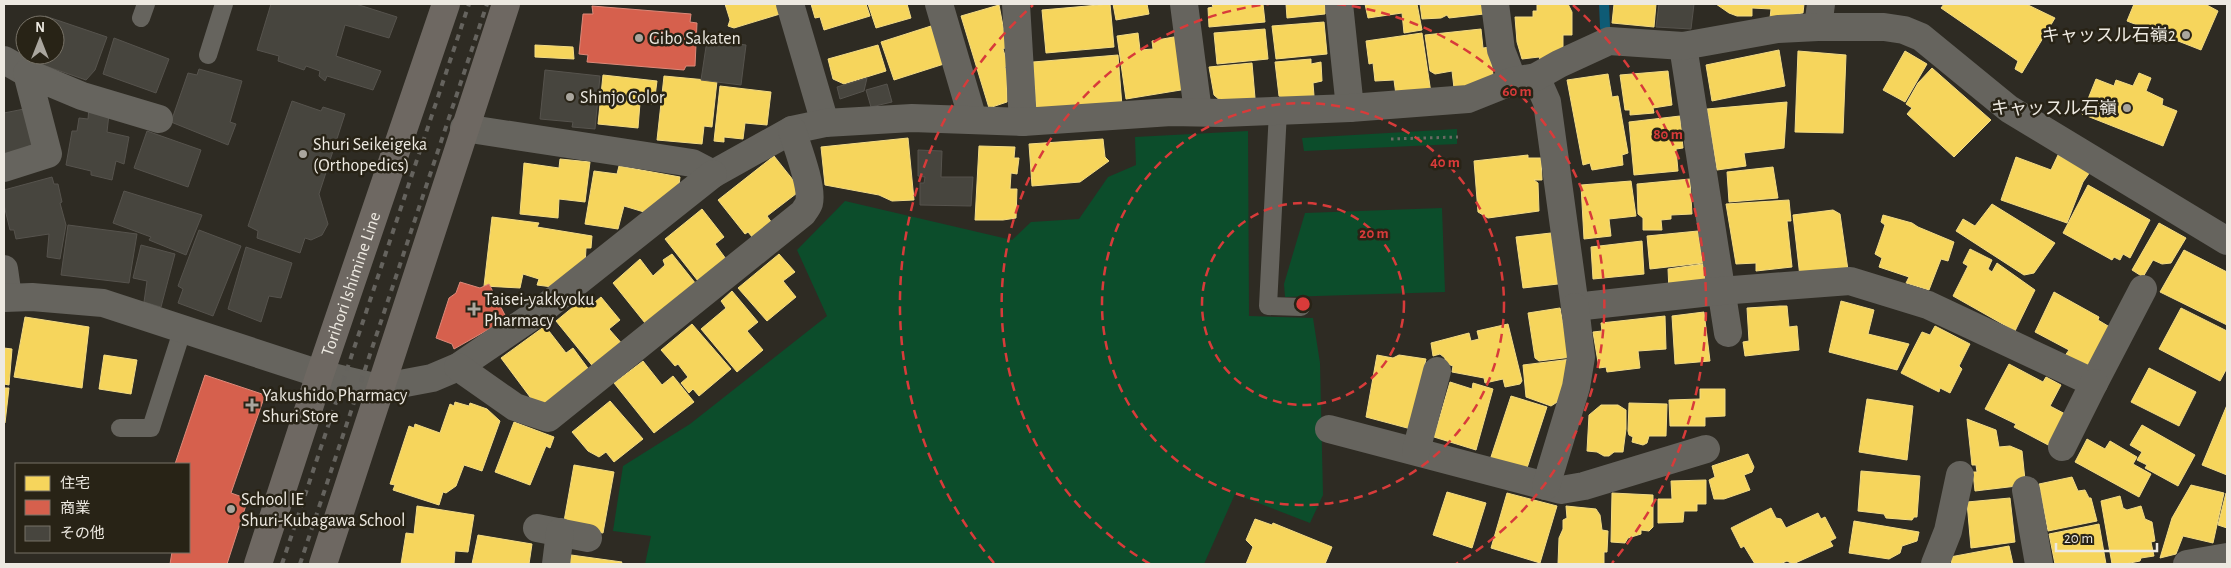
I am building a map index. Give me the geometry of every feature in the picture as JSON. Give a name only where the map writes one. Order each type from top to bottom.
[{"type":"street","name":"Torihori Ishimine Line","points":[[258,564],[320,374],[446,4]]},
{"type":"street","points":[[323,564],[506,4]]},
{"type":"street","points":[[790,4],[825,123]]},
{"type":"street","points":[[939,4],[973,120]]},
{"type":"street","points":[[1016,4],[1024,122]]},
{"type":"street","points":[[1184,4],[1198,112]]},
{"type":"street","points":[[1339,4],[1350,108]]},
{"type":"street","points":[[1495,4],[1502,50],[1525,79],[1547,102],[1582,357],[1576,387],[1546,486]]},
{"type":"street","points":[[4,269],[6,298],[32,297],[103,303],[320,374],[379,388],[432,378],[458,367],[543,309],[713,174],[792,130],[825,123],[912,118],[1024,122],[1198,112],[1350,108],[1468,99],[1525,79],[1609,41],[1683,46],[1778,29],[1820,16],[1904,30],[1920,37],[2009,109],[2227,241]]},
{"type":"street","points":[[1683,46],[1728,333]]},
{"type":"street","points":[[16,66],[82,96],[159,119]]},
{"type":"street","points":[[4,168],[48,154],[16,66]]},
{"type":"street","points":[[464,128],[692,163],[713,174]]},
{"type":"street","points":[[458,367],[515,407],[548,418],[803,213],[809,203],[808,190],[802,157],[792,130]]},
{"type":"street","points":[[1575,307],[1720,291],[1850,281],[1928,305],[2094,383]]},
{"type":"street","points":[[2062,447],[2143,289]]},
{"type":"street","points":[[1416,451],[1437,371]]},
{"type":"street","points":[[1329,429],[1561,490],[1584,486],[1706,449]]},
{"type":"street","points":[[1935,564],[1948,531],[1960,475]]},
{"type":"street","points":[[2026,490],[2039,564]]},
{"type":"street","points":[[556,564],[549,530],[588,538]]},
{"type":"street","points":[[2188,564],[2227,557]]},
{"type":"lane","points":[[208,55],[224,4]]},
{"type":"lane","points":[[1278,111],[1268,306],[1301,307]]},
{"type":"lane","points":[[120,428],[151,428],[183,328]]},
{"type":"green space","points":[[1457,129],[1457,144],[1304,151],[1302,138]]},
{"type":"green space","points":[[1248,131],[1249,316],[1313,318],[1320,363],[1323,495],[1310,523],[1235,494],[1204,564],[645,564],[651,536],[613,531],[623,466],[690,424],[827,316],[797,250],[845,201],[1012,240],[1031,222],[1079,219],[1108,177],[1136,165],[1135,137]]},
{"type":"green space","points":[[1442,208],[1445,292],[1285,297],[1284,284],[1305,213]]},
{"type":"building: 住宅","points":[[725,4],[778,4],[780,14],[734,28],[728,26],[730,20]]},
{"type":"building: 住宅","points":[[811,4],[866,4],[870,16],[824,30],[820,17],[815,18]]},
{"type":"building: 住宅","points":[[868,4],[907,4],[911,18],[876,28]]},
{"type":"building: 住宅","points":[[1110,4],[1114,47],[1046,53],[1042,10]]},
{"type":"building: 住宅","points":[[1113,4],[1147,4],[1149,14],[1116,20]]},
{"type":"building: 住宅","points":[[1212,4],[1263,4],[1265,22],[1209,27],[1208,8],[1213,7]]},
{"type":"building: 住宅","points":[[1286,4],[1325,4],[1325,14],[1287,18]]},
{"type":"building: 住宅","points":[[1365,4],[1417,4],[1422,30],[1404,33],[1402,13],[1368,18]]},
{"type":"building: 住宅","points":[[1420,4],[1483,4],[1484,14],[1449,18],[1447,15],[1441,18],[1422,19]]},
{"type":"building: 住宅","points":[[1537,4],[1568,4],[1572,12],[1572,35],[1563,35],[1563,50],[1541,62],[1539,57],[1522,59],[1517,42],[1515,17],[1533,17],[1533,11],[1537,11]]},
{"type":"building: 住宅","points":[[1614,4],[1656,4],[1654,27],[1612,23]]},
{"type":"building: 住宅","points":[[1716,4],[1804,4],[1803,13],[1770,18],[1771,9],[1752,8],[1752,16],[1737,16]]},
{"type":"building: 住宅","points":[[1944,4],[2026,4],[2055,18],[2022,73],[2015,69],[2018,61],[1941,8]]},
{"type":"building: 住宅","name":"キャッスル石嶺2","points":[[2134,4],[2205,4],[2218,11],[2201,50],[2127,21]]},
{"type":"building: 住宅","points":[[999,5],[1007,47],[1003,49],[1008,65],[1005,67],[1007,72],[1007,102],[989,108],[961,16]]},
{"type":"building: 住宅","points":[[1324,22],[1327,54],[1276,59],[1272,26]]},
{"type":"building: 住宅","points":[[931,26],[944,64],[894,80],[881,42]]},
{"type":"building: 住宅","points":[[1265,29],[1268,59],[1217,64],[1214,33]]},
{"type":"building: 住宅","points":[[1481,29],[1483,48],[1490,47],[1493,75],[1471,88],[1454,88],[1452,71],[1435,74],[1430,71],[1425,35]]},
{"type":"building: 住宅","points":[[1138,33],[1140,50],[1153,49],[1152,41],[1179,36],[1187,89],[1126,99],[1117,36]]},
{"type":"building: 住宅","points":[[1422,33],[1431,93],[1396,95],[1394,80],[1375,81],[1373,63],[1369,64],[1366,41]]},
{"type":"building: 住宅","points":[[535,45],[573,47],[574,59],[535,57]]},
{"type":"building: 住宅","points":[[878,45],[886,71],[844,84],[833,79],[828,59]]},
{"type":"building: 住宅","points":[[1779,50],[1785,86],[1712,101],[1706,65]]},
{"type":"building: 住宅","points":[[1798,51],[1846,55],[1843,133],[1795,132]]},
{"type":"building: 住宅","points":[[1905,51],[1927,64],[1905,102],[1883,90]]},
{"type":"building: 住宅","points":[[1118,55],[1122,106],[1036,108],[1033,62]]},
{"type":"building: 住宅","points":[[1311,59],[1311,64],[1321,62],[1322,81],[1313,83],[1314,96],[1283,98],[1279,96],[1275,62]]},
{"type":"building: 住宅","points":[[1252,63],[1255,98],[1222,102],[1214,95],[1209,67]]},
{"type":"building: 住宅","points":[[1932,68],[1991,120],[1954,157],[1907,114],[1912,108],[1906,104],[1918,83]]},
{"type":"building: 住宅","points":[[1668,71],[1672,105],[1653,108],[1654,113],[1630,115],[1630,110],[1625,110],[1620,75]]},
{"type":"building: 住宅","name":"キャッスル石嶺","points":[[2139,73],[2151,78],[2146,91],[2163,99],[2162,105],[2177,111],[2163,146],[2082,114],[2096,79],[2114,86],[2116,80],[2133,86]]},
{"type":"building: 住宅","points":[[1608,74],[1612,97],[1618,96],[1628,153],[1622,155],[1623,165],[1592,170],[1590,163],[1583,165],[1567,80]]},
{"type":"building: 住宅","points":[[603,75],[657,81],[654,104],[640,103],[638,128],[598,124]]},
{"type":"building: 住宅","points":[[664,76],[717,81],[712,127],[704,126],[702,144],[657,140]]},
{"type":"building: 住宅","points":[[720,86],[771,92],[767,125],[745,123],[743,139],[724,137],[724,142],[714,141]]},
{"type":"building: 住宅","points":[[1787,102],[1784,148],[1744,153],[1746,166],[1717,170],[1707,109]]},
{"type":"building: 住宅","points":[[1680,116],[1683,148],[1676,149],[1678,171],[1634,175],[1629,122]]},
{"type":"building: 住宅","points":[[908,138],[914,200],[892,201],[879,195],[825,185],[821,147]]},
{"type":"building: 住宅","points":[[1103,139],[1105,157],[1109,161],[1080,182],[1032,186],[1029,144]]},
{"type":"building: 住宅","points":[[979,146],[1015,147],[1014,158],[1019,158],[1017,174],[1011,173],[1010,189],[1017,189],[1016,218],[975,220]]},
{"type":"building: 住宅","points":[[1528,155],[1528,158],[1541,158],[1542,180],[1534,180],[1538,183],[1539,211],[1488,218],[1478,212],[1474,161]]},
{"type":"building: 住宅","points":[[2058,155],[2090,172],[2083,182],[2067,223],[2001,200],[2016,157],[2051,170]]},
{"type":"building: 住宅","points":[[774,156],[801,190],[767,216],[772,223],[753,238],[748,232],[745,234],[718,200]]},
{"type":"building: 住宅","points":[[560,159],[590,162],[585,202],[559,199],[558,218],[520,214],[524,163],[559,168]]},
{"type":"building: 住宅","points":[[619,166],[680,177],[679,185],[644,212],[624,206],[618,229],[585,224],[594,171],[617,174]]},
{"type":"building: 住宅","points":[[1773,167],[1778,198],[1729,202],[1727,172]]},
{"type":"building: 住宅","points":[[1690,179],[1692,214],[1671,215],[1671,219],[1661,220],[1662,230],[1643,230],[1643,218],[1638,214],[1637,184]]},
{"type":"building: 住宅","points":[[1631,181],[1636,216],[1609,219],[1611,236],[1584,239],[1581,185]]},
{"type":"building: 住宅","points":[[2088,185],[2150,220],[2130,258],[2123,254],[2120,260],[2114,257],[2112,260],[2063,233]]},
{"type":"building: 住宅","points":[[1789,200],[1791,221],[1787,221],[1792,267],[1756,271],[1756,263],[1736,264],[1726,204]]},
{"type":"building: 住宅","points":[[1992,204],[2055,243],[2034,273],[2024,275],[1956,231],[1963,219],[1975,226]]},
{"type":"building: 住宅","points":[[702,209],[724,237],[715,244],[726,259],[698,281],[665,239]]},
{"type":"building: 住宅","points":[[1833,210],[1840,214],[1848,270],[1800,277],[1793,215]]},
{"type":"building: 住宅","points":[[1883,215],[1912,223],[1954,242],[1948,261],[1941,259],[1929,290],[1906,283],[1909,277],[1879,267],[1882,258],[1875,254],[1885,225],[1881,222]]},
{"type":"building: 住宅","points":[[492,217],[539,223],[537,227],[592,236],[591,248],[586,248],[585,265],[560,288],[537,285],[539,279],[523,274],[520,288],[484,286]]},
{"type":"building: 住宅","points":[[2159,223],[2186,238],[2171,263],[2162,264],[2153,260],[2143,277],[2132,270]]},
{"type":"building: 住宅","points":[[1698,231],[1703,263],[1650,269],[1647,236]]},
{"type":"building: 住宅","points":[[1551,233],[1558,284],[1523,288],[1516,237]]},
{"type":"building: 住宅","points":[[1642,241],[1644,274],[1593,279],[1591,247]]},
{"type":"building: 住宅","points":[[1970,249],[1992,260],[1988,269],[1992,272],[1997,263],[2035,290],[2015,331],[1953,296],[1968,266],[1963,263]]},
{"type":"building: 住宅","points":[[2184,250],[2227,272],[2227,325],[2160,292]]},
{"type":"building: 住宅","points":[[672,254],[696,284],[645,323],[613,283],[640,259],[653,276],[665,265],[663,260]]},
{"type":"building: 住宅","points":[[779,254],[795,272],[783,281],[796,297],[767,321],[738,288]]},
{"type":"building: 住宅","points":[[1703,264],[1706,287],[1669,291],[1668,269]]},
{"type":"building: 住宅","points":[[732,291],[758,322],[747,331],[763,350],[737,372],[701,329],[726,308],[721,301]]},
{"type":"building: 住宅","points":[[2054,292],[2099,317],[2098,320],[2113,329],[2087,368],[2064,357],[2069,350],[2035,332]]},
{"type":"building: 住宅","points":[[601,297],[620,320],[609,329],[624,346],[595,369],[556,321],[584,298],[590,306]]},
{"type":"building: 住宅","points":[[1841,301],[1874,310],[1868,334],[1909,344],[1897,370],[1829,352]]},
{"type":"building: 住宅","points":[[1787,306],[1789,327],[1797,326],[1799,350],[1745,356],[1743,342],[1749,341],[1747,308]]},
{"type":"building: 住宅","points":[[1560,308],[1569,354],[1572,357],[1539,361],[1535,358],[1528,313]]},
{"type":"building: 住宅","points":[[2181,308],[2227,331],[2227,368],[2220,381],[2159,349]]},
{"type":"building: 住宅","points":[[1704,312],[1710,361],[1675,364],[1672,316]]},
{"type":"building: 住宅","points":[[1665,316],[1666,349],[1638,351],[1640,368],[1607,372],[1606,367],[1599,368],[1593,332],[1602,331],[1601,323]]},
{"type":"building: 住宅","points":[[25,317],[89,327],[82,388],[14,377]]},
{"type":"building: 住宅","points":[[692,324],[731,369],[699,396],[693,389],[689,393],[681,383],[688,377],[678,364],[675,366],[661,350]]},
{"type":"building: 住宅","points":[[1508,324],[1522,381],[1520,384],[1505,387],[1503,379],[1485,383],[1484,378],[1452,372],[1453,366],[1445,363],[1445,358],[1440,354],[1433,356],[1431,343],[1469,333],[1471,341],[1479,339],[1477,331]]},
{"type":"building: 住宅","points":[[545,326],[566,353],[573,348],[590,371],[539,409],[501,358]]},
{"type":"building: 住宅","points":[[1935,326],[1970,344],[1959,366],[1962,369],[1950,393],[1940,388],[1939,392],[1901,373],[1922,332],[1930,335]]},
{"type":"building: 住宅","points":[[4,348],[12,349],[9,385],[4,384]]},
{"type":"building: 住宅","points":[[104,355],[137,360],[131,394],[99,389]]},
{"type":"building: 住宅","points":[[1377,355],[1393,358],[1399,355],[1426,359],[1411,429],[1366,417]]},
{"type":"building: 住宅","points":[[1572,359],[1562,399],[1551,406],[1526,397],[1523,365]]},
{"type":"building: 住宅","points":[[643,361],[662,385],[673,376],[694,402],[654,433],[614,383]]},
{"type":"building: 住宅","points":[[2009,364],[2043,382],[2046,377],[2061,385],[2050,406],[2069,416],[2052,447],[2014,427],[2016,424],[1985,409]]},
{"type":"building: 住宅","points":[[2149,368],[2196,392],[2179,426],[2131,402]]},
{"type":"building: 住宅","points":[[1450,382],[1472,389],[1473,383],[1493,389],[1476,450],[1434,437]]},
{"type":"building: 住宅","points":[[4,388],[9,388],[5,423],[4,423]]},
{"type":"building: 住宅","points":[[1700,389],[1725,389],[1725,416],[1705,417],[1705,426],[1670,426],[1669,400],[1700,399]]},
{"type":"building: 住宅","points":[[1511,396],[1547,407],[1526,471],[1490,460]]},
{"type":"building: 住宅","points":[[1867,399],[1913,406],[1907,460],[1859,452]]},
{"type":"building: 住宅","points":[[610,401],[643,439],[614,462],[606,452],[599,457],[588,451],[572,432]]},
{"type":"building: 住宅","points":[[455,402],[469,406],[470,403],[487,409],[500,421],[482,471],[464,465],[456,486],[446,493],[443,492],[439,505],[393,490],[395,485],[390,484],[409,426],[414,428],[415,424],[440,433],[450,404],[454,406]]},
{"type":"building: 住宅","points":[[1629,403],[1667,404],[1666,436],[1649,436],[1647,443],[1643,445],[1632,442],[1633,437],[1629,435],[1628,431]]},
{"type":"building: 住宅","points":[[1601,405],[1618,405],[1626,410],[1623,452],[1614,452],[1609,456],[1604,456],[1597,452],[1587,451],[1589,415]]},
{"type":"building: 住宅","points":[[2227,405],[2227,475],[2202,465]]},
{"type":"building: 住宅","points":[[1967,419],[1996,430],[1999,447],[2010,446],[2022,451],[2025,480],[2017,486],[1975,491],[1973,472],[1977,472],[1976,465],[1972,465]]},
{"type":"building: 住宅","points":[[514,422],[554,437],[550,448],[546,446],[530,485],[495,472]]},
{"type":"building: 住宅","points":[[2142,425],[2195,455],[2178,486],[2145,468],[2147,465],[2137,460],[2142,452],[2130,445]]},
{"type":"building: 住宅","points":[[2087,439],[2105,449],[2110,441],[2137,457],[2133,464],[2151,474],[2139,497],[2075,462]]},
{"type":"building: 住宅","points":[[1748,454],[1754,467],[1752,472],[1744,475],[1750,490],[1724,499],[1714,499],[1709,480],[1715,477],[1712,466]]},
{"type":"building: 住宅","points":[[574,465],[614,472],[603,533],[563,527]]},
{"type":"building: 住宅","points":[[1861,471],[1920,476],[1917,517],[1914,517],[1912,520],[1886,518],[1884,514],[1858,511]]},
{"type":"building: 住宅","points":[[2072,477],[2078,491],[2085,490],[2089,498],[2091,498],[2097,521],[2048,531],[2039,484]]},
{"type":"building: 住宅","points":[[1706,480],[1706,504],[1697,504],[1697,511],[1684,511],[1683,522],[1658,523],[1658,499],[1672,499],[1671,481]]},
{"type":"building: 住宅","points":[[2191,485],[2224,493],[2213,543],[2183,536],[2176,554],[2160,558],[2172,518]]},
{"type":"building: 住宅","points":[[1447,492],[1486,503],[1472,548],[1433,535]]},
{"type":"building: 住宅","points":[[1507,493],[1557,506],[1540,563],[1491,548]]},
{"type":"building: 住宅","points":[[1612,493],[1653,495],[1653,527],[1649,531],[1641,530],[1641,534],[1628,538],[1625,543],[1611,542]]},
{"type":"building: 住宅","points":[[2227,493],[2227,528],[2218,525]]},
{"type":"building: 住宅","points":[[2120,496],[2123,508],[2127,510],[2141,506],[2145,519],[2152,522],[2155,541],[2151,542],[2154,556],[2141,558],[2140,561],[2125,564],[2112,564],[2101,501]]},
{"type":"building: 住宅","points":[[2010,498],[2015,542],[1971,548],[1967,502]]},
{"type":"building: 住宅","points":[[417,506],[474,515],[468,552],[455,551],[454,564],[401,564],[406,533],[414,534]]},
{"type":"building: 住宅","points":[[1566,506],[1596,509],[1600,515],[1602,530],[1608,531],[1607,552],[1604,552],[1604,564],[1558,564],[1559,538],[1563,529],[1563,520],[1567,518]]},
{"type":"building: 住宅","points":[[1771,508],[1776,518],[1781,519],[1786,528],[1818,513],[1821,519],[1825,517],[1836,538],[1830,541],[1833,546],[1793,564],[1787,561],[1780,564],[1755,564],[1744,546],[1741,548],[1731,528]]},
{"type":"building: 住宅","points":[[1255,519],[1272,525],[1273,523],[1332,547],[1325,564],[1246,564],[1253,547],[1246,540]]},
{"type":"building: 住宅","points":[[1854,521],[1919,532],[1917,541],[1902,546],[1900,553],[1889,559],[1849,553]]},
{"type":"building: 住宅","points":[[2099,524],[2106,564],[2055,564],[2049,534]]},
{"type":"building: 住宅","points":[[478,535],[532,544],[529,564],[472,564]]},
{"type":"building: 住宅","points":[[2009,546],[2013,564],[1952,564],[1950,557]]},
{"type":"building: 住宅","points":[[571,555],[622,562],[621,564],[570,564]]},
{"type":"building: 商業","name":"Gibo Sakaten","points":[[592,6],[691,14],[690,22],[697,23],[695,66],[686,66],[684,70],[587,62],[588,55],[579,54],[583,14],[593,14]]},
{"type":"building: 商業","name":"Taisei-yakkyoku Pharmacy","points":[[460,282],[480,288],[489,284],[507,319],[454,349],[452,344],[436,338],[449,298],[456,293]]},
{"type":"building: 商業","points":[[205,375],[265,395],[231,493],[248,499],[227,564],[170,564],[172,553],[190,553],[190,463],[175,463]]},
{"type":"building: その他","points":[[271,4],[356,4],[397,17],[389,38],[345,25],[336,56],[381,71],[373,90],[327,76],[325,81],[319,76],[320,71],[306,66],[304,70],[278,61],[279,56],[257,50]]},
{"type":"building: その他","points":[[1659,4],[1694,4],[1691,29],[1656,27]]},
{"type":"building: その他","points":[[65,23],[107,37],[95,70],[86,80],[43,65],[65,65]]},
{"type":"building: その他","points":[[114,38],[169,59],[156,93],[103,74]]},
{"type":"building: その他","points":[[707,40],[746,45],[741,85],[701,80]]},
{"type":"building: その他","points":[[199,69],[242,81],[230,122],[236,124],[228,145],[171,122],[188,73],[197,75]]},
{"type":"building: その他","name":"Shinjo Color","points":[[545,70],[600,76],[595,129],[572,127],[573,122],[540,119]]},
{"type":"building: その他","points":[[867,78],[864,91],[840,99],[837,87]]},
{"type":"building: その他","points":[[887,84],[892,102],[871,107],[866,90]]},
{"type":"building: その他","name":"Shuri Seikeigeka (Orthopedics)","points":[[292,101],[321,111],[323,107],[345,114],[319,194],[328,224],[322,235],[311,240],[305,238],[300,253],[257,238],[258,231],[248,226]]},
{"type":"building: その他","points":[[89,108],[109,114],[107,132],[129,137],[124,164],[116,161],[112,180],[91,175],[91,171],[66,165],[72,131],[77,131],[79,118],[88,119]]},
{"type":"building: その他","points":[[24,109],[34,144],[4,156],[4,113]]},
{"type":"building: その他","points":[[147,131],[201,150],[188,187],[134,168]]},
{"type":"building: その他","points":[[918,150],[942,151],[941,177],[973,177],[971,206],[920,205],[920,183],[924,183],[925,177],[918,176]]},
{"type":"building: その他","points":[[52,177],[54,184],[58,184],[62,202],[60,203],[66,225],[60,259],[47,257],[49,234],[16,239],[14,230],[10,230],[4,205],[4,190]]},
{"type":"building: その他","points":[[124,191],[202,215],[186,255],[149,240],[151,237],[113,223]]},
{"type":"building: その他","points":[[68,225],[137,234],[129,283],[61,275]]},
{"type":"building: その他","points":[[199,230],[241,246],[213,316],[178,303],[183,289],[178,286]]},
{"type":"building: その他","points":[[141,245],[175,254],[161,307],[144,302],[147,281],[133,278]]},
{"type":"building: その他","points":[[246,247],[292,263],[281,298],[269,296],[261,322],[228,309]]},
{"type":"waterway","points":[[1604,4],[1605,27]]},
{"type":"railway","points":[[282,564],[469,4]]},
{"type":"railway","points":[[300,564],[487,4]]},
{"type":"place","name":"キャッスル石嶺2","points":[[2186,35]]},
{"type":"place","name":"Gibo Sakaten","points":[[639,38]]},
{"type":"place","name":"Shinjo Color","points":[[570,97]]},
{"type":"place","name":"キャッスル石嶺","points":[[2127,108]]},
{"type":"place","name":"Shuri Seikeigeka (Orthopedics)","points":[[303,154]]},
{"type":"place","name":"Taisei-yakkyoku Pharmacy","points":[[474,309]]},
{"type":"place","name":"Yakushido Pharmacy Shuri Store","points":[[252,405]]},
{"type":"place","name":"School IE Shuri-Kubagawa School","points":[[231,509]]}]
